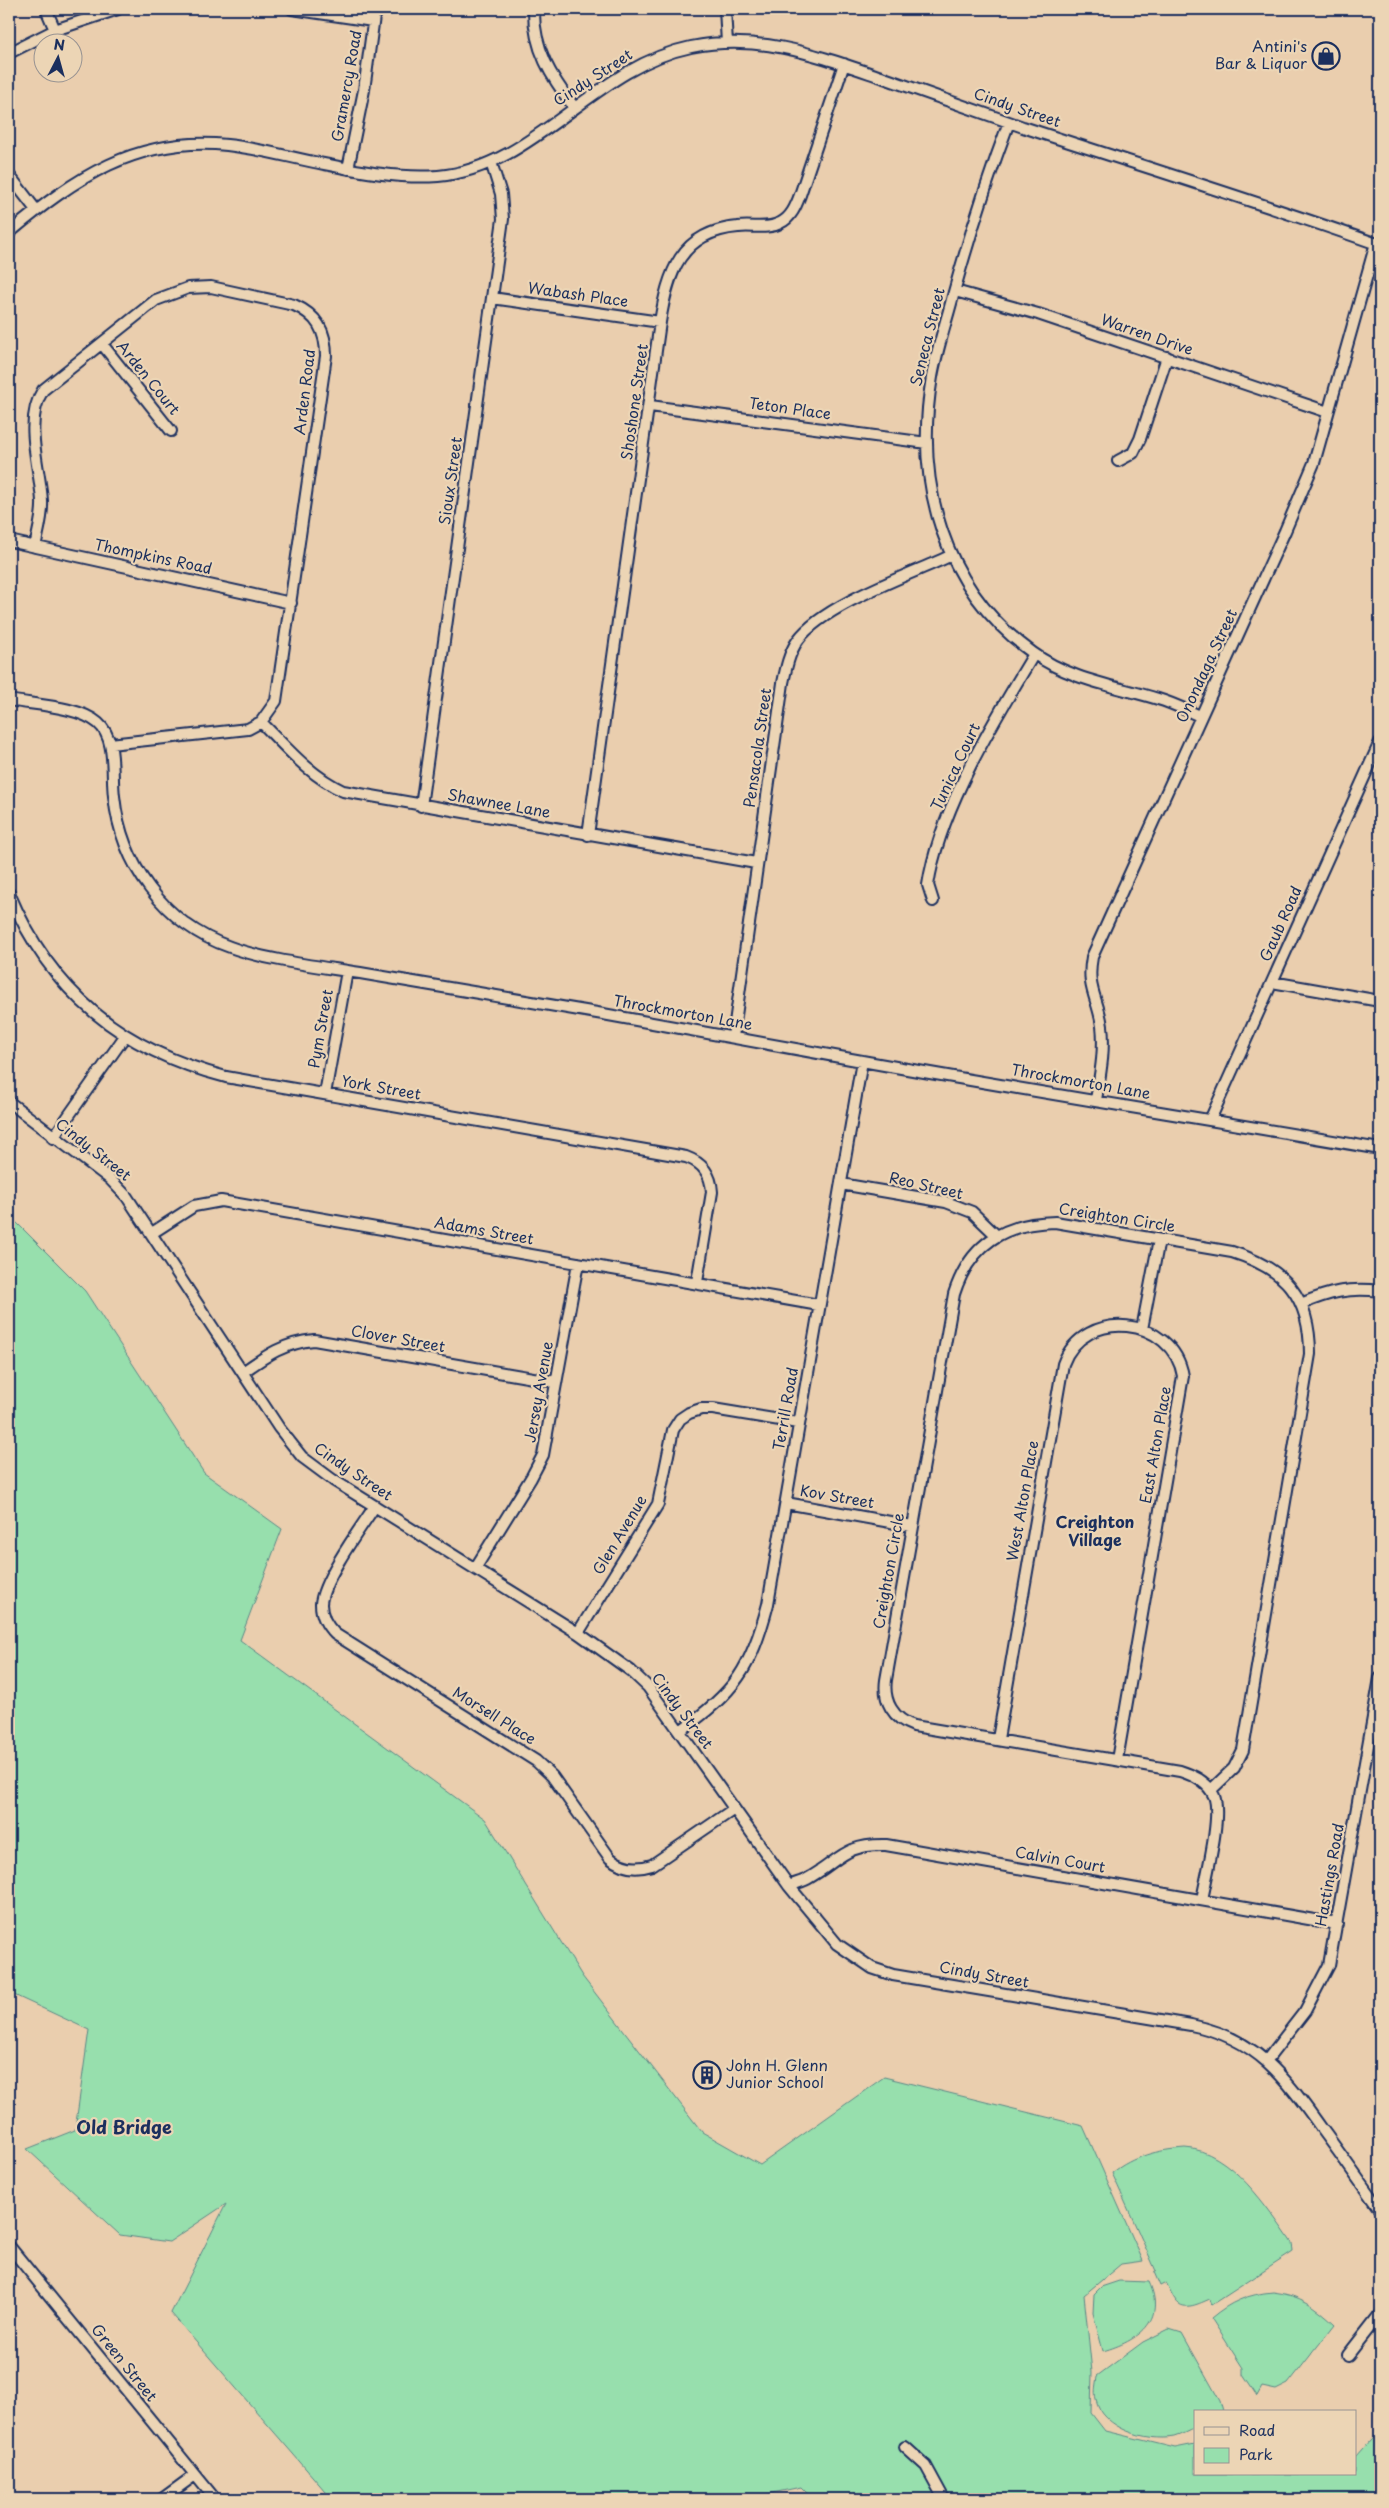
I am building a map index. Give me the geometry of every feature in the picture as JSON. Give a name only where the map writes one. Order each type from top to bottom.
[{"type":"street","points":[[46,9],[55,30]]},
{"type":"street","points":[[9,53],[55,30],[118,9]]},
{"type":"street","points":[[292,9],[373,21]]},
{"type":"street","name":"Gramercy Road","points":[[348,168],[364,90],[375,9]]},
{"type":"street","points":[[534,9],[535,30],[543,58],[550,74],[574,107]]},
{"type":"street","points":[[725,9],[727,43]]},
{"type":"street","name":"Cindy Street","points":[[9,233],[71,184],[98,169],[139,154],[173,146],[204,144],[242,147],[384,175],[426,177],[460,173],[491,162],[525,143],[606,84],[643,62],[689,48],[727,43],[787,47],[844,64],[1009,122],[1378,244]]},
{"type":"street","name":"Shoshone Street","points":[[588,835],[650,406],[660,322],[669,278],[679,259],[706,236],[724,229],[771,226],[781,223],[793,210],[844,64]]},
{"type":"street","name":"Seneca Street","points":[[1009,122],[978,210],[932,376],[926,443],[934,500],[944,541],[950,556],[979,601],[998,622],[1034,654],[1077,676],[1159,699],[1200,716]]},
{"type":"street","name":"Sioux Street","points":[[421,806],[503,210],[501,194],[491,162]]},
{"type":"street","points":[[9,175],[36,210]]},
{"type":"street","name":"Onondaga Street","points":[[1096,1100],[1103,1037],[1100,1014],[1090,984],[1092,957],[1289,523],[1314,463],[1378,244]]},
{"type":"street","name":"Arden Road","points":[[35,547],[42,509],[35,432],[35,407],[44,390],[156,300],[177,291],[200,286],[294,305],[310,313],[324,333],[326,356],[276,701],[262,722]]},
{"type":"street","name":"Warren Drive","points":[[955,291],[1038,314],[1328,412]]},
{"type":"street","name":"Wabash Place","points":[[492,298],[660,322]]},
{"type":"street","name":"Arden Court","points":[[102,344],[171,431]]},
{"type":"street","points":[[1118,461],[1132,453],[1140,439],[1167,357]]},
{"type":"street","name":"Teton Place","points":[[650,406],[926,443]]},
{"type":"street","name":"Thompkins Road","points":[[9,541],[291,603]]},
{"type":"street","name":"Pensacola Street","points":[[733,1037],[756,863],[783,683],[791,652],[798,640],[813,624],[833,610],[950,556]]},
{"type":"street","name":"Tunica Court","points":[[933,901],[928,885],[932,865],[954,804],[988,731],[1034,654]]},
{"type":"street","points":[[9,700],[82,714],[95,720],[103,728],[110,744],[228,732],[248,729],[262,722]]},
{"type":"street","name":"Shawnee Lane","points":[[262,722],[309,770],[326,783],[352,793],[756,863]]},
{"type":"street","name":"Gaub Road","points":[[1210,1120],[1380,742]]},
{"type":"street","name":"Throckmorton Lane","points":[[110,744],[114,800],[125,844],[143,879],[168,910],[198,932],[231,948],[347,971],[1380,1149]]},
{"type":"street","name":"York Street","points":[[9,894],[27,933],[51,968],[85,1004],[125,1036],[167,1058],[206,1072],[696,1160],[706,1169],[712,1181],[712,1192],[697,1282]]},
{"type":"street","name":"Pym Street","points":[[325,1094],[347,971]]},
{"type":"street","points":[[1272,982],[1380,1001]]},
{"type":"street","points":[[53,1138],[125,1036]]},
{"type":"street","name":"Terrill Road","points":[[680,1731],[723,1697],[742,1674],[754,1651],[768,1604],[862,1061]]},
{"type":"street","name":"Cindy Street","points":[[9,1102],[53,1138],[110,1179],[127,1197],[280,1428],[302,1457],[333,1480],[476,1567],[632,1670],[648,1687],[680,1731],[788,1886],[837,1944],[872,1968],[893,1975],[1204,2028],[1232,2037],[1267,2060],[1293,2088],[1376,2196],[1380,2210]]},
{"type":"street","name":"Reo Street","points":[[840,1184],[953,1205],[972,1212],[996,1235]]},
{"type":"street","name":"Adams Street","points":[[152,1233],[194,1206],[221,1200],[697,1282],[819,1305]]},
{"type":"street","name":"Creighton Circle","points":[[1055,1222],[1159,1240],[1232,1252],[1258,1260],[1277,1272],[1301,1304],[1307,1321],[1310,1354],[1242,1750],[1234,1768],[1211,1790],[1201,1780],[1188,1773],[906,1723],[896,1716],[886,1700],[886,1680],[954,1294],[967,1264],[996,1235],[1026,1224],[1055,1222]]},
{"type":"street","points":[[1142,1329],[1159,1240]]},
{"type":"street","name":"Jersey Avenue","points":[[476,1567],[543,1455],[578,1263]]},
{"type":"street","points":[[1301,1304],[1326,1293],[1346,1288],[1380,1291]]},
{"type":"street","name":"West Alton Place","points":[[998,1739],[1063,1364],[1073,1345],[1089,1331],[1114,1327],[1142,1329]]},
{"type":"street","name":"East Alton Place","points":[[1117,1760],[1183,1376],[1181,1367],[1171,1347],[1157,1336],[1142,1329]]},
{"type":"street","name":"Clover Street","points":[[243,1372],[272,1351],[294,1342],[314,1340],[556,1382]]},
{"type":"street","name":"Glen Avenue","points":[[578,1633],[658,1504],[669,1442],[680,1420],[690,1413],[701,1409],[714,1409],[798,1423]]},
{"type":"street","name":"Kov Street","points":[[786,1503],[912,1526]]},
{"type":"street","name":"Morsell Place","points":[[375,1506],[323,1592],[322,1614],[326,1625],[335,1634],[536,1761],[552,1776],[610,1858],[616,1863],[638,1868],[652,1865],[734,1809]]},
{"type":"street","name":"Hastings Road","points":[[1267,2060],[1314,1998],[1329,1965],[1380,1678]]},
{"type":"street","points":[[1202,1900],[1216,1813],[1214,1796],[1211,1790]]},
{"type":"street","name":"Calvin Court","points":[[788,1886],[806,1879],[850,1850],[875,1845],[1337,1924]]},
{"type":"street","name":"Green Street","points":[[9,2246],[215,2499]]},
{"type":"street","points":[[1348,2356],[1380,2314]]},
{"type":"street","points":[[905,2447],[926,2466],[944,2499]]},
{"type":"street","points":[[162,2499],[195,2475]]},
{"type":"green space","points":[[9,1215],[85,1291],[204,1473],[282,1529],[240,1640],[485,1819],[582,1976],[702,2132],[760,2165],[884,2077],[1083,2126],[1143,2261],[1121,2264],[1084,2295],[1092,2372],[1091,2413],[1105,2431],[1175,2448],[1194,2444],[1194,2476],[1356,2476],[1356,2457],[1380,2430],[1380,2499],[813,2499],[801,2487],[744,2499],[587,2499],[575,2495],[568,2499],[332,2499],[171,2313],[226,2204],[169,2242],[120,2235],[27,2149],[75,2130],[89,2030],[12,1994],[9,1997]]},
{"type":"green space","points":[[1185,2148],[1202,2151],[1232,2170],[1259,2198],[1292,2243],[1293,2252],[1212,2305],[1210,2299],[1192,2306],[1183,2306],[1176,2301],[1166,2283],[1160,2286],[1154,2272],[1156,2271],[1112,2173],[1137,2158],[1165,2150]]},
{"type":"green space","points":[[1119,2281],[1149,2282],[1154,2296],[1152,2318],[1138,2335],[1116,2347],[1103,2351],[1093,2313],[1094,2294],[1101,2287]]},
{"type":"green space","points":[[1273,2292],[1283,2293],[1307,2302],[1335,2324],[1288,2384],[1276,2390],[1262,2387],[1257,2396],[1243,2375],[1243,2368],[1211,2318],[1225,2307],[1240,2300]]},
{"type":"green space","points":[[1169,2329],[1182,2333],[1220,2401],[1222,2410],[1194,2410],[1194,2428],[1174,2437],[1163,2438],[1139,2435],[1116,2426],[1100,2409],[1096,2399],[1097,2376],[1143,2342]]},
{"type":"place","name":"Antini's Bar & Liquor","points":[[1326,56]]},
{"type":"place","name":"John H. Glenn Junior School","points":[[707,2075]]},
{"type":"district","name":"Creighton Village","points":[[1095,1531]]},
{"type":"district","name":"Old Bridge","points":[[124,2128]]}]
